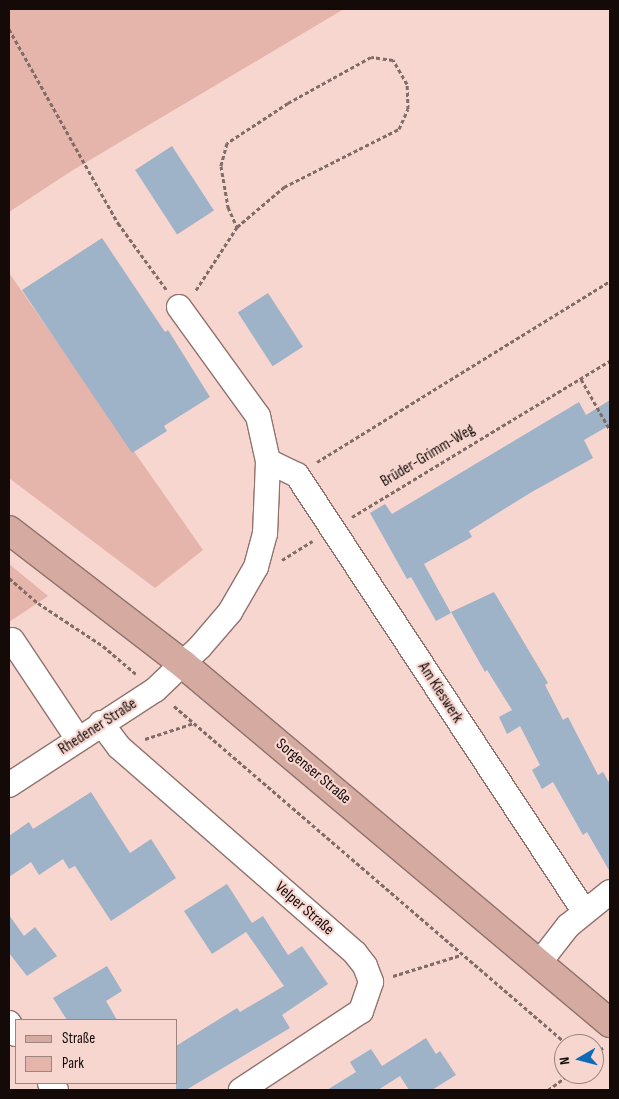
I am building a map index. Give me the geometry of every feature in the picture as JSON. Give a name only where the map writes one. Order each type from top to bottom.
[{"type":"main road","name":"Sorgenser Straße","points":[[9,530],[183,664],[540,962],[610,1023]]},
{"type":"street","name":"Rhedener Straße","points":[[9,785],[101,722],[155,690],[183,664],[230,612],[256,567],[264,534],[268,461],[258,416],[179,307]]},
{"type":"street","points":[[268,461],[297,475]]},
{"type":"street","name":"Am Kieswerk","points":[[297,475],[584,911]]},
{"type":"street","points":[[12,640],[78,738]]},
{"type":"street","name":"Velper Straße","points":[[101,722],[120,747],[355,953],[365,966],[371,982]]},
{"type":"street","points":[[540,962],[584,911],[610,892]]},
{"type":"street","points":[[241,1090],[361,1011],[371,982]]},
{"type":"path","points":[[9,29],[118,223],[179,307],[213,268],[237,227],[284,186],[399,129],[408,109],[407,84],[393,60],[371,57],[288,103],[227,143],[221,166],[228,206],[237,227]]},
{"type":"path","points":[[297,475],[610,282]]},
{"type":"path","name":"Brüder-Grimm-Weg","points":[[256,567],[284,559],[610,361]]},
{"type":"path","points":[[580,379],[610,430]]},
{"type":"path","points":[[9,578],[38,603],[103,646],[555,1034]]},
{"type":"path","points":[[120,747],[194,723]]},
{"type":"path","points":[[371,982],[462,955]]},
{"type":"green space","points":[[9,9],[344,9],[73,170],[9,212]]},
{"type":"green space","points":[[9,273],[203,550],[155,588],[9,478]]},
{"type":"green space","points":[[9,564],[48,596],[9,622]]},
{"type":"building","points":[[172,146],[214,211],[177,235],[135,170]]},
{"type":"building","points":[[102,238],[165,332],[168,330],[210,397],[164,426],[167,431],[132,453],[22,290]]},
{"type":"building","points":[[268,293],[303,347],[273,366],[238,313]]},
{"type":"building","points":[[610,400],[610,425],[584,440],[593,458],[530,493],[469,531],[472,537],[424,564],[451,613],[436,621],[411,577],[407,579],[370,513],[385,504],[392,514],[579,402],[586,415]]},
{"type":"building","points":[[494,592],[548,683],[545,685],[563,720],[568,717],[598,775],[603,772],[610,784],[610,872],[587,832],[583,835],[553,782],[542,789],[532,770],[540,765],[520,726],[507,734],[499,717],[512,710],[487,670],[485,672],[451,612]]},
{"type":"building","points":[[91,792],[130,853],[151,839],[176,878],[111,921],[75,866],[69,869],[63,859],[39,875],[31,862],[9,877],[9,836],[29,822],[33,829]]},
{"type":"building","points":[[227,884],[252,923],[263,916],[288,955],[302,946],[328,984],[282,1015],[290,1028],[186,1090],[176,1090],[176,1084],[178,1084],[178,1045],[237,1008],[240,1012],[284,986],[246,932],[212,954],[184,911]]},
{"type":"building","points":[[9,915],[24,936],[35,927],[57,956],[27,976],[9,953]]},
{"type":"building","points":[[107,966],[122,991],[106,1001],[116,1019],[66,1019],[53,998]]},
{"type":"building","points":[[426,1038],[436,1054],[440,1051],[456,1075],[432,1090],[409,1090],[400,1076],[378,1090],[327,1090],[356,1072],[350,1062],[371,1049],[382,1066]]}]
